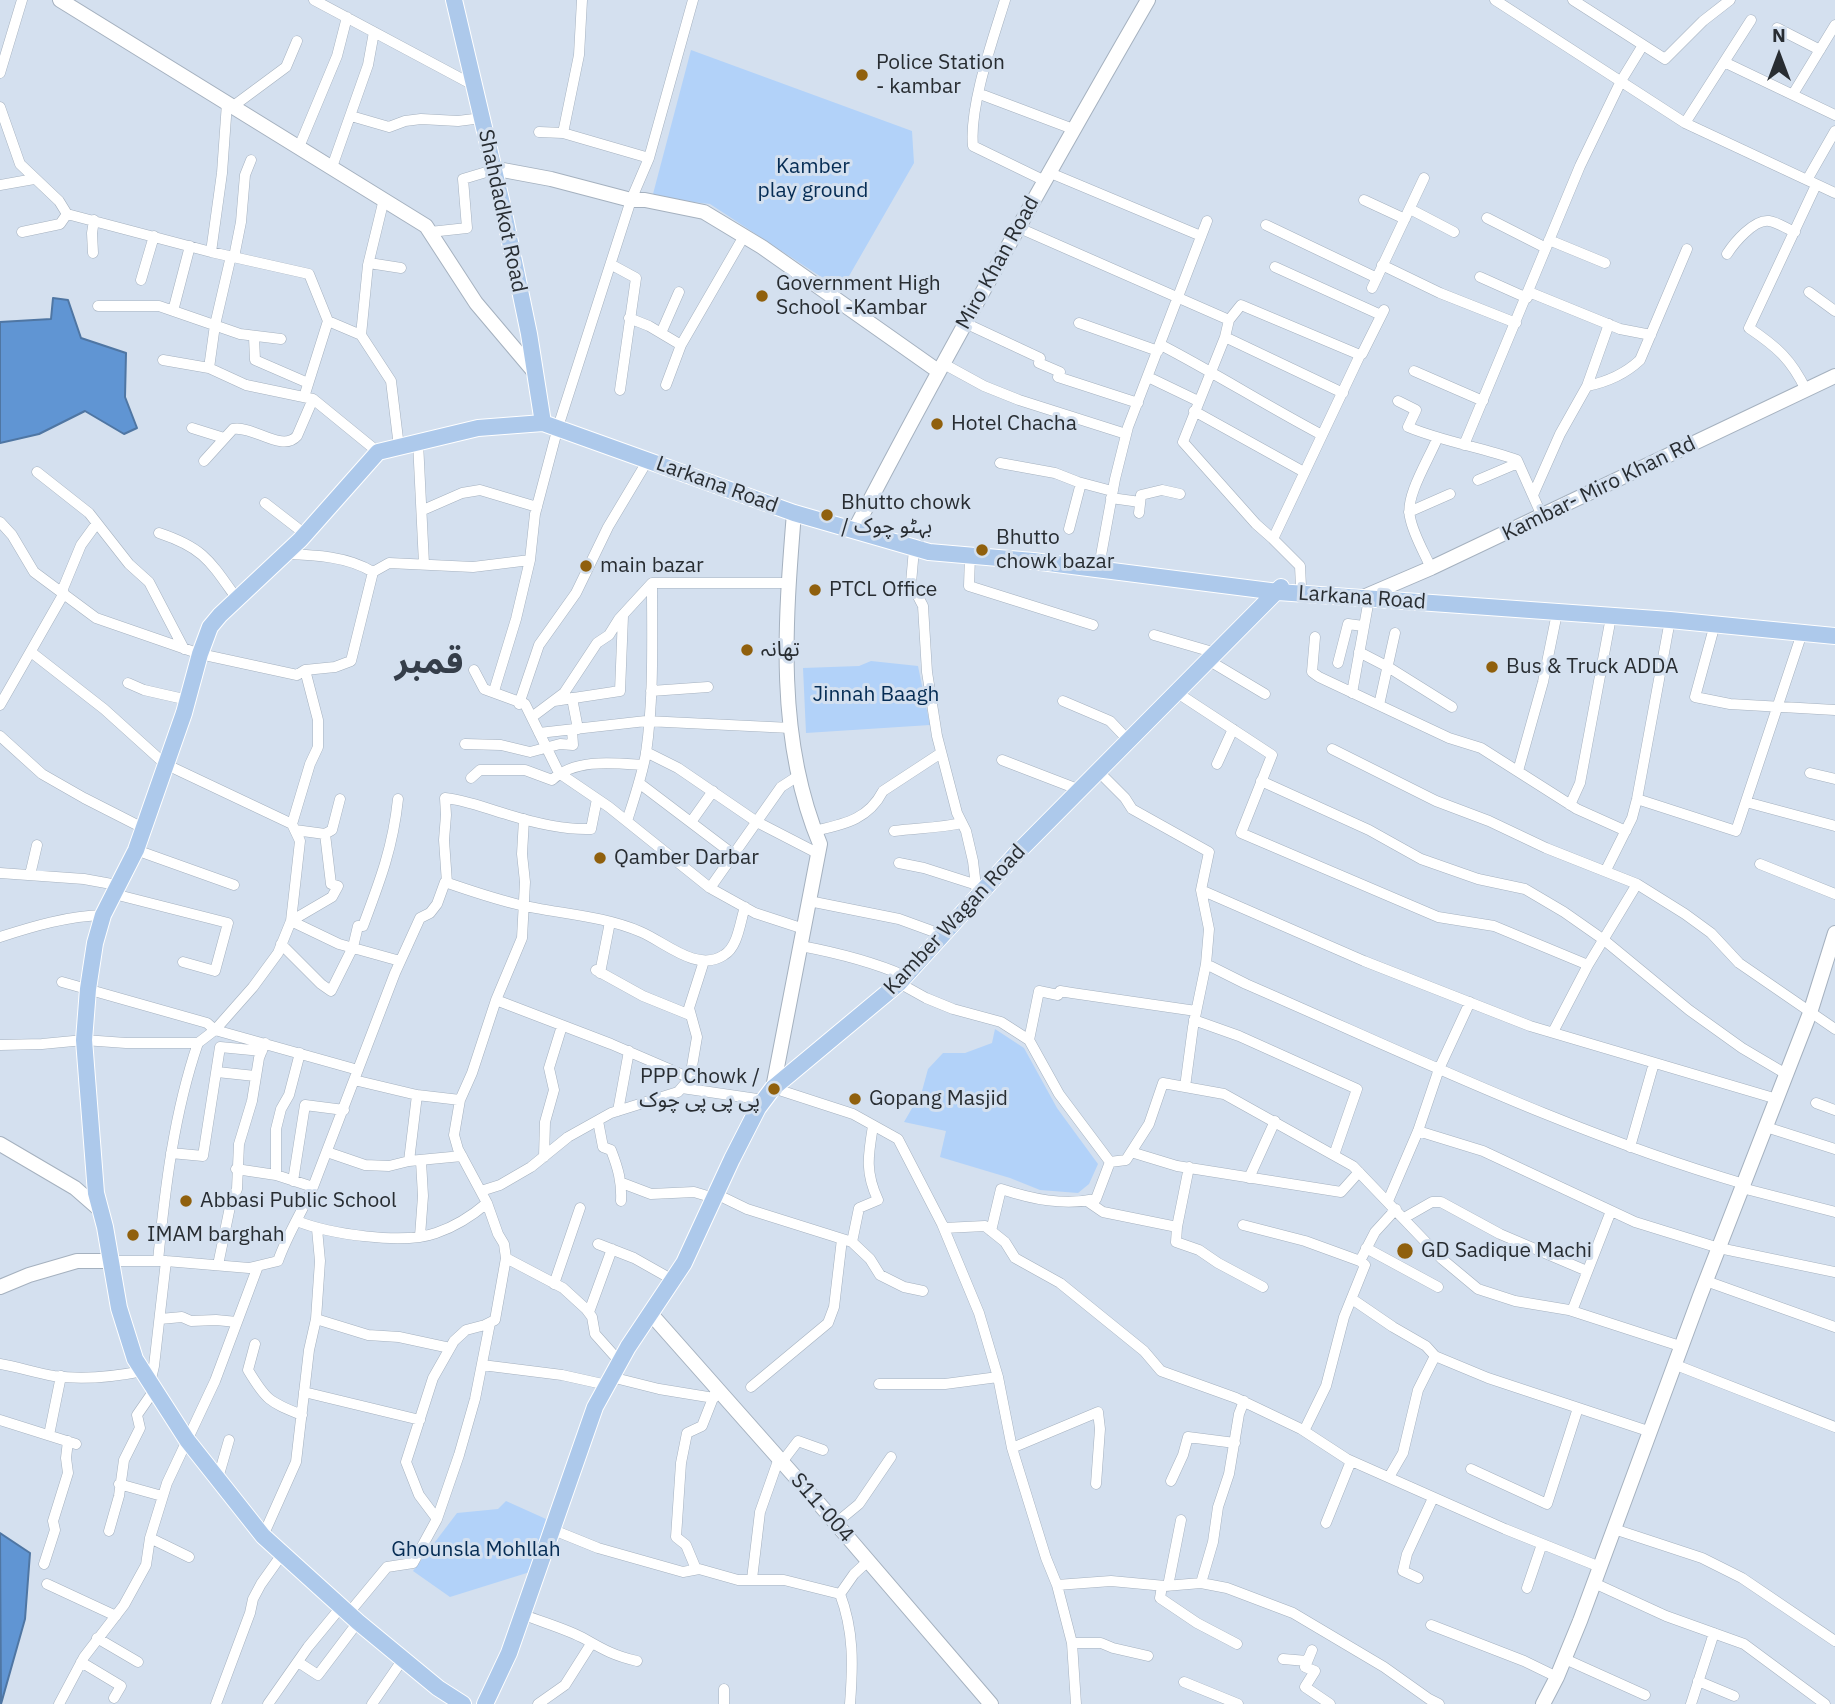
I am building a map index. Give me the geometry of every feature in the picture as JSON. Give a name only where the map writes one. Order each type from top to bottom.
[{"type":"main road","name":"Shahdadkot Road","points":[[454,0],[503,208],[536,374],[551,425]]},
{"type":"main road","points":[[463,1704],[438,1688],[349,1614],[263,1536],[187,1440],[135,1359],[119,1308],[105,1227],[99,1209],[89,1121],[84,1040],[88,989],[95,943],[103,915],[136,850],[188,700],[210,627],[305,534],[378,452],[478,428],[551,425]]},
{"type":"main road","name":"Larkana Road","points":[[551,425],[794,513],[915,549],[1368,596],[1689,612],[1835,626]]},
{"type":"main road","name":"Larkana Road","points":[[892,542],[926,542],[1100,561],[1280,588],[1301,587],[1368,596]]},
{"type":"main road","name":"Kamber Wagan Road","points":[[485,1704],[509,1653],[595,1407],[620,1362],[684,1263],[768,1094],[902,979],[943,935],[977,890],[1099,772],[1280,588]]},
{"type":"main road","name":"Larkana Road","points":[[1499,604],[1557,613],[1670,620],[1835,636]]},
{"type":"street","points":[[0,73],[22,0]]},
{"type":"street","points":[[60,0],[426,226],[476,303],[536,374]]},
{"type":"street","points":[[314,0],[475,86]]},
{"type":"street","points":[[563,133],[579,55],[582,0]]},
{"type":"street","points":[[494,691],[516,619],[530,560],[551,425],[611,265],[631,200],[649,158],[694,0]]},
{"type":"street","points":[[1005,0],[972,130],[973,146],[1201,236]]},
{"type":"street","name":"Miro Khan Road","points":[[855,529],[1017,227],[1147,0]]},
{"type":"street","points":[[1495,0],[1685,123],[1835,193]]},
{"type":"street","points":[[1573,0],[1665,60],[1703,21],[1730,0]]},
{"type":"street","points":[[299,147],[337,56],[347,17]]},
{"type":"street","points":[[1685,123],[1751,20]]},
{"type":"street","points":[[1793,94],[1835,25]]},
{"type":"street","points":[[1777,28],[1820,50]]},
{"type":"street","points":[[332,167],[368,65],[374,32]]},
{"type":"street","points":[[229,105],[286,67],[297,41]]},
{"type":"street","points":[[1464,445],[1580,166],[1621,81],[1643,45]]},
{"type":"street","points":[[1724,62],[1835,115]]},
{"type":"street","points":[[980,94],[1073,129]]},
{"type":"street","points":[[211,252],[229,105]]},
{"type":"street","points":[[0,107],[20,164],[59,201],[67,214],[211,252],[309,274],[328,321],[308,383],[308,398],[297,436],[286,442],[239,428],[233,429],[204,461]]},
{"type":"street","points":[[351,116],[389,127],[421,119],[458,121],[482,118]]},
{"type":"street","points":[[1806,390],[1797,371],[1778,348],[1749,328],[1795,232],[1812,182],[1835,131]]},
{"type":"street","points":[[538,132],[563,133],[649,158]]},
{"type":"street","points":[[209,368],[215,325],[241,222],[244,175],[251,160]]},
{"type":"street","points":[[430,232],[467,228],[463,179],[493,169],[551,179],[631,200],[645,200],[704,212],[762,247],[940,367],[1019,400],[1126,434]]},
{"type":"street","points":[[0,185],[34,178]]},
{"type":"street","points":[[1266,225],[1374,283],[1424,178]]},
{"type":"street","points":[[361,335],[369,263],[384,199]]},
{"type":"street","points":[[1364,201],[1405,219]]},
{"type":"street","points":[[1410,209],[1454,232]]},
{"type":"street","points":[[22,232],[60,224],[67,214]]},
{"type":"street","points":[[1487,218],[1547,244],[1605,262]]},
{"type":"street","points":[[93,253],[94,220]]},
{"type":"street","points":[[1100,561],[1111,494],[1126,434],[1207,221]]},
{"type":"street","points":[[1727,254],[1734,241],[1764,221],[1795,232]]},
{"type":"street","points":[[1017,227],[1229,320]]},
{"type":"street","points":[[141,280],[154,236]]},
{"type":"street","points":[[666,385],[681,345],[744,236]]},
{"type":"street","points":[[173,311],[190,246]]},
{"type":"street","points":[[1587,386],[1605,382],[1640,360],[1687,249]]},
{"type":"street","points":[[369,263],[401,268]]},
{"type":"street","points":[[611,265],[636,278],[620,390]]},
{"type":"street","points":[[1382,265],[1440,293],[1516,323]]},
{"type":"street","points":[[1273,538],[1382,313],[1275,267]]},
{"type":"street","points":[[1480,277],[1620,328],[1651,335]]},
{"type":"street","points":[[661,333],[679,292]]},
{"type":"street","points":[[1809,292],[1835,311]]},
{"type":"street","points":[[98,306],[147,305],[254,337],[281,339]]},
{"type":"street","points":[[1301,587],[1300,566],[1256,524],[1183,442],[1225,337],[1229,320],[1241,305],[1360,355]]},
{"type":"street","points":[[629,318],[681,345]]},
{"type":"street","points":[[328,321],[361,335],[391,381],[399,447]]},
{"type":"street","points":[[965,323],[1040,358],[1039,363],[1060,372],[1058,377],[1138,403]]},
{"type":"street","points":[[1079,323],[1159,348],[1211,371],[1256,400],[1322,435]]},
{"type":"street","points":[[1532,495],[1560,434],[1587,386],[1609,324]]},
{"type":"street","points":[[254,337],[256,359],[308,383]]},
{"type":"street","points":[[1225,337],[1343,393]]},
{"type":"street","points":[[163,360],[209,368],[246,385],[308,398],[378,452]]},
{"type":"street","points":[[1414,371],[1483,401]]},
{"type":"street","name":"Kambar- Miro Khan Rd","points":[[1368,596],[1835,376]]},
{"type":"street","points":[[1148,377],[1304,472]]},
{"type":"street","points":[[1398,401],[1416,410],[1408,427],[1437,439],[1517,460],[1542,516]]},
{"type":"street","points":[[192,428],[224,438]]},
{"type":"street","points":[[1431,568],[1409,512],[1415,482],[1426,467],[1437,439]]},
{"type":"street","points":[[418,442],[424,564]]},
{"type":"street","points":[[519,704],[539,645],[576,593],[608,527],[648,460]]},
{"type":"street","points":[[1000,463],[1055,473],[1140,502]]},
{"type":"street","points":[[1478,480],[1518,463]]},
{"type":"street","points":[[37,472],[89,513],[129,564],[149,582],[184,649]]},
{"type":"street","points":[[1069,529],[1081,483]]},
{"type":"street","points":[[423,510],[462,493],[480,490],[537,507]]},
{"type":"street","points":[[1139,513],[1140,495],[1162,490],[1180,494]]},
{"type":"street","points":[[1409,512],[1450,494]]},
{"type":"street","points":[[265,503],[305,534]]},
{"type":"street","points":[[768,1094],[801,946],[820,844],[794,760],[786,676],[794,513]]},
{"type":"street","points":[[0,522],[12,535],[34,572],[96,618],[200,654],[297,675],[305,670],[335,667],[351,661],[373,572],[389,563],[473,567],[530,560]]},
{"type":"street","points":[[0,705],[63,592],[81,545],[97,523]]},
{"type":"street","points":[[159,533],[185,542],[209,560],[237,599]]},
{"type":"street","points":[[915,549],[911,583],[922,606],[927,672],[941,753],[957,813],[967,831],[977,890]]},
{"type":"street","points":[[284,554],[316,555],[365,567],[373,572]]},
{"type":"street","points":[[970,556],[970,586],[1093,625]]},
{"type":"street","points":[[532,716],[564,693],[597,643],[609,635],[623,615],[653,583],[789,583]]},
{"type":"street","points":[[627,821],[646,752],[651,691],[653,583]]},
{"type":"street","points":[[1352,693],[1368,596]]},
{"type":"street","points":[[1518,771],[1543,682],[1557,613]]},
{"type":"street","points":[[553,701],[621,691],[623,615]]},
{"type":"street","points":[[1570,805],[1580,783],[1611,617]]},
{"type":"street","points":[[1606,870],[1626,831],[1637,799],[1670,620]]},
{"type":"street","points":[[1338,663],[1348,624],[1363,626]]},
{"type":"street","points":[[1715,624],[1695,696],[1730,704],[1835,710]]},
{"type":"street","points":[[1380,705],[1395,633]]},
{"type":"street","points":[[1637,799],[1736,831],[1802,633]]},
{"type":"street","points":[[1154,635],[1212,656],[1265,694]]},
{"type":"street","points":[[1315,637],[1312,672],[1448,738],[1481,748],[1570,805],[1626,831]]},
{"type":"street","points":[[31,652],[104,709],[165,764],[294,827],[325,834],[332,830],[340,799]]},
{"type":"street","points":[[1359,652],[1452,707]]},
{"type":"street","points":[[109,1531],[119,1496],[124,1460],[140,1428],[137,1416],[149,1381],[160,1319],[166,1175],[191,1062],[198,1043],[215,1030],[253,987],[278,953],[290,921],[300,841],[294,827],[310,764],[318,747],[318,720],[305,670]]},
{"type":"street","points":[[474,670],[484,689],[525,704],[559,773],[627,821],[710,888],[745,907],[804,929]]},
{"type":"street","points":[[128,683],[145,690],[188,700]]},
{"type":"street","points":[[651,691],[708,687]]},
{"type":"street","points":[[1176,692],[1272,755],[1241,834],[1438,917],[1494,926],[1588,965]]},
{"type":"street","points":[[465,744],[502,745],[530,752],[560,744],[573,745],[575,729],[572,698]]},
{"type":"street","points":[[1063,701],[1110,721],[1129,741]]},
{"type":"street","points":[[539,733],[646,721],[791,728]]},
{"type":"street","points":[[1217,764],[1233,729]]},
{"type":"street","points":[[0,736],[42,774],[143,828]]},
{"type":"street","points":[[1332,748],[1436,802],[1489,821],[1546,848],[1637,884],[1711,933],[1739,964],[1835,1029]]},
{"type":"street","points":[[524,770],[530,752]]},
{"type":"street","points":[[646,752],[678,768],[757,822],[819,854]]},
{"type":"street","points":[[814,831],[853,822],[878,800],[883,791],[941,753]]},
{"type":"street","points":[[1002,760],[1080,790]]},
{"type":"street","points":[[471,778],[480,770],[524,770],[552,780],[559,773],[581,765],[643,765]]},
{"type":"street","points":[[1099,772],[1125,797],[1132,809],[1209,852],[1201,890],[1209,929],[1206,964],[1185,1087]]},
{"type":"street","points":[[1810,773],[1835,779]]},
{"type":"street","points":[[710,888],[781,788],[798,776]]},
{"type":"street","points":[[1261,781],[1369,830],[1421,859],[1478,879],[1525,889],[1604,940],[1689,1010],[1742,1048],[1786,1074]]},
{"type":"street","points":[[639,783],[734,855]]},
{"type":"street","points":[[691,822],[713,791]]},
{"type":"street","points":[[447,883],[444,798],[575,830],[591,829],[597,800]]},
{"type":"street","points":[[281,944],[331,991],[353,947],[358,926],[363,926],[391,846],[398,799]]},
{"type":"street","points":[[1746,802],[1835,826]]},
{"type":"street","points":[[438,1519],[419,1495],[406,1462],[433,1378],[450,1348],[466,1330],[495,1320],[499,1309],[506,1258],[505,1244],[498,1234],[487,1203],[454,1135],[460,1100],[472,1073],[495,1000],[522,938],[524,819]]},
{"type":"street","points":[[894,831],[940,828],[962,823]]},
{"type":"street","points":[[290,921],[332,897],[338,886],[331,884],[325,834]]},
{"type":"street","points":[[30,875],[37,845]]},
{"type":"street","points":[[136,850],[234,885]]},
{"type":"street","points":[[899,863],[924,868],[977,890]]},
{"type":"street","points":[[1760,864],[1835,894]]},
{"type":"street","points":[[0,873],[84,879],[228,923],[215,971],[183,962]]},
{"type":"street","points":[[0,1287],[77,1261],[162,1261],[249,1268],[278,1261],[286,1238],[297,1222],[313,1187],[400,961],[420,918],[437,904],[444,882],[522,905],[610,922],[641,932],[681,953],[704,961],[724,956],[733,946],[745,907]]},
{"type":"street","points":[[1553,1032],[1588,965],[1637,884]]},
{"type":"street","points":[[1201,890],[1364,961],[1530,1027],[1777,1099]]},
{"type":"street","points":[[809,901],[899,919],[943,935]]},
{"type":"street","points":[[0,937],[29,927],[80,916],[103,915]]},
{"type":"street","points":[[290,921],[339,944],[400,961]]},
{"type":"street","points":[[610,922],[598,971],[643,996],[690,1015]]},
{"type":"street","points":[[1544,1704],[1565,1659],[1615,1530],[1706,1280],[1810,1013],[1835,933]]},
{"type":"street","points":[[801,946],[876,964],[902,979],[926,998],[953,1009],[1001,1022],[1029,1040],[1059,1094],[1110,1162]]},
{"type":"street","points":[[481,1191],[500,1185],[531,1167],[568,1137],[598,1121],[618,1111],[678,1092],[690,1078],[697,1037],[689,1008],[704,961]]},
{"type":"street","points":[[1206,964],[1562,1122],[1679,1166],[1835,1212]]},
{"type":"street","points":[[62,982],[207,1023],[215,1030],[263,1047]]},
{"type":"street","points":[[1029,1040],[1040,991],[1058,995],[1060,991],[1195,1016],[1357,1089],[1334,1155]]},
{"type":"street","points":[[495,1000],[629,1051],[690,1078]]},
{"type":"street","points":[[1360,1261],[1392,1205],[1439,1069],[1470,1002]]},
{"type":"street","points":[[544,1157],[545,1122],[554,1090],[549,1068],[562,1027]]},
{"type":"street","points":[[0,1045],[84,1040],[198,1043]]},
{"type":"street","points":[[171,1153],[203,1157],[220,1047],[263,1047],[300,1053],[417,1095],[460,1100]]},
{"type":"street","points":[[218,1265],[237,1189],[239,1144],[252,1101],[263,1047]]},
{"type":"street","points":[[618,1111],[629,1051]]},
{"type":"street","points":[[276,1175],[276,1129],[281,1109],[289,1095],[300,1053]]},
{"type":"street","points":[[1630,1147],[1654,1063]]},
{"type":"street","points":[[217,1072],[255,1076]]},
{"type":"street","points":[[1110,1162],[1126,1160],[1149,1125],[1163,1083],[1224,1094],[1359,1171],[1442,1259],[1478,1289],[1515,1301],[1572,1311],[1683,1347]]},
{"type":"street","points":[[682,1087],[768,1094],[853,1114],[898,1139],[944,1228],[979,1313],[998,1377],[1012,1448],[1057,1585],[1072,1643],[1076,1704]]},
{"type":"street","points":[[409,1161],[417,1095]]},
{"type":"street","points":[[1816,1103],[1835,1110]]},
{"type":"street","points":[[293,1181],[305,1105],[344,1110]]},
{"type":"street","points":[[598,1121],[603,1147],[611,1150],[622,1183],[621,1201]]},
{"type":"street","points":[[1250,1178],[1275,1121]]},
{"type":"street","points":[[751,1387],[828,1323],[834,1307],[847,1240],[859,1208],[878,1200],[869,1180],[869,1150],[873,1126]]},
{"type":"street","points":[[1766,1127],[1835,1149]]},
{"type":"street","points":[[1418,1131],[1483,1151],[1635,1223],[1719,1248],[1835,1272]]},
{"type":"street","points":[[0,1144],[75,1188],[99,1209]]},
{"type":"street","points":[[327,1152],[365,1165],[389,1166],[409,1161],[462,1156]]},
{"type":"street","points":[[1131,1152],[1189,1167],[1341,1192],[1359,1171]]},
{"type":"street","points":[[420,1236],[423,1196],[421,1161]]},
{"type":"street","points":[[991,1231],[1001,1189],[1031,1199],[1077,1203],[1096,1199],[1110,1162]]},
{"type":"street","points":[[1189,1167],[1176,1242],[1199,1250],[1263,1287]]},
{"type":"street","points":[[236,1169],[276,1175],[313,1187]]},
{"type":"street","points":[[622,1183],[651,1194],[694,1192],[715,1196],[747,1209],[847,1240],[870,1259],[880,1275],[904,1287],[923,1292]]},
{"type":"street","points":[[1087,1201],[1103,1212],[1177,1227]]},
{"type":"street","points":[[1404,1218],[1432,1202],[1441,1202],[1500,1234],[1587,1271]]},
{"type":"street","points":[[297,1222],[317,1229],[356,1235],[420,1236],[436,1233],[475,1213],[487,1203]]},
{"type":"street","points":[[554,1284],[580,1208]]},
{"type":"street","points":[[1572,1311],[1611,1211]]},
{"type":"street","points":[[944,1228],[985,1226],[1005,1242],[1015,1258],[1060,1283],[1144,1351],[1161,1371],[1244,1401],[1304,1431],[1351,1461],[1601,1567]]},
{"type":"street","points":[[1243,1226],[1305,1241],[1366,1265],[1345,1317],[1326,1386],[1304,1431]]},
{"type":"street","points":[[263,1536],[296,1462],[309,1350],[316,1319],[320,1261],[317,1229]]},
{"type":"street","points":[[598,1244],[634,1258],[673,1280]]},
{"type":"street","points":[[1366,1248],[1438,1287]]},
{"type":"street","points":[[589,1312],[612,1249]]},
{"type":"street","points":[[506,1258],[563,1288],[589,1312],[595,1334],[620,1362]]},
{"type":"street","points":[[59,1704],[81,1662],[116,1616],[146,1565],[150,1538],[162,1496],[215,1381],[258,1266]]},
{"type":"street","points":[[1706,1280],[1835,1327]]},
{"type":"street","points":[[1352,1299],[1426,1346],[1435,1356],[1488,1378],[1651,1432]]},
{"type":"street","name":"S11-004","points":[[651,1314],[715,1393],[836,1523],[991,1704]]},
{"type":"street","points":[[160,1319],[182,1317],[191,1321],[237,1322]]},
{"type":"street","points":[[316,1319],[368,1335],[426,1342],[450,1348]]},
{"type":"street","points":[[268,1704],[298,1662],[349,1614],[387,1567],[413,1563],[438,1519],[462,1444],[490,1323]]},
{"type":"street","points":[[256,1344],[248,1370],[256,1383],[269,1401],[302,1415]]},
{"type":"street","points":[[1389,1477],[1404,1453],[1418,1390],[1435,1356]]},
{"type":"street","points":[[0,1364],[61,1376],[149,1381]]},
{"type":"street","points":[[482,1365],[659,1390],[715,1393],[702,1426],[687,1433],[681,1463],[676,1537],[686,1545],[696,1569]]},
{"type":"street","points":[[1676,1365],[1835,1427]]},
{"type":"street","points":[[49,1435],[61,1376]]},
{"type":"street","points":[[879,1384],[945,1384],[998,1377]]},
{"type":"street","points":[[304,1392],[420,1420]]},
{"type":"street","points":[[1201,1583],[1235,1443],[1238,1414],[1244,1401]]},
{"type":"street","points":[[1471,1469],[1546,1504],[1578,1408]]},
{"type":"street","points":[[1012,1448],[1098,1412],[1100,1429],[1096,1485]]},
{"type":"street","points":[[0,1420],[72,1443],[66,1458],[68,1473],[53,1521],[55,1530],[44,1564]]},
{"type":"street","points":[[1171,1481],[1188,1437],[1235,1443]]},
{"type":"street","points":[[218,1478],[229,1440]]},
{"type":"street","points":[[752,1579],[760,1513],[780,1460],[799,1441],[822,1450]]},
{"type":"street","points":[[836,1523],[859,1504],[891,1457]]},
{"type":"street","points":[[1326,1523],[1351,1461]]},
{"type":"street","points":[[119,1484],[162,1496]]},
{"type":"street","points":[[1418,1578],[1403,1571],[1407,1554],[1433,1498]]},
{"type":"street","points":[[1181,1520],[1160,1598],[1197,1623],[1237,1644]]},
{"type":"street","points":[[551,1529],[598,1548],[683,1572],[696,1569],[738,1580],[784,1580],[840,1594]]},
{"type":"street","points":[[1615,1530],[1702,1558],[1742,1578],[1835,1641]]},
{"type":"street","points":[[150,1538],[189,1557]]},
{"type":"street","points":[[1527,1588],[1542,1544]]},
{"type":"street","points":[[216,1704],[250,1614],[253,1599],[283,1553]]},
{"type":"street","points":[[840,1594],[854,1574],[868,1561]]},
{"type":"street","points":[[1057,1585],[1111,1581],[1165,1586],[1201,1583],[1227,1588],[1293,1613],[1384,1667],[1439,1704]]},
{"type":"street","points":[[1594,1583],[1666,1616],[1744,1644],[1825,1704]]},
{"type":"street","points":[[47,1584],[116,1616]]},
{"type":"street","points":[[840,1594],[850,1622],[853,1644],[849,1704]]},
{"type":"street","points":[[298,1662],[318,1675],[349,1614]]},
{"type":"street","points":[[522,1614],[584,1638],[613,1655],[637,1661]]},
{"type":"street","points":[[1431,1625],[1524,1661],[1557,1677]]},
{"type":"street","points":[[1691,1704],[1714,1633]]},
{"type":"street","points":[[97,1638],[138,1662]]},
{"type":"street","points":[[1072,1643],[1101,1643],[1148,1656]]},
{"type":"street","points":[[538,1704],[565,1685],[592,1644]]},
{"type":"street","points":[[1312,1650],[1305,1667],[1315,1671],[1305,1687],[1330,1704]]},
{"type":"street","points":[[372,1704],[403,1659]]},
{"type":"street","points":[[1565,1659],[1645,1695]]},
{"type":"street","points":[[1283,1660],[1307,1661]]},
{"type":"street","points":[[81,1662],[121,1686],[114,1698]]},
{"type":"street","points":[[1698,1681],[1734,1696]]},
{"type":"street","points":[[1184,1682],[1238,1704]]},
{"type":"street","points":[[724,1689],[724,1704]]},
{"type":"green space","name":"Kamber play ground","points":[[691,50],[912,131],[914,163],[841,290],[710,204],[667,199],[653,194]]},
{"type":"green space","name":"Jinnah Baagh","points":[[871,661],[918,666],[930,725],[806,733],[803,668],[859,666]]},
{"type":"green space","points":[[995,1029],[1024,1048],[1057,1108],[1098,1164],[1089,1184],[1078,1193],[1040,1190],[940,1157],[946,1131],[904,1122],[922,1091],[928,1069],[943,1053],[965,1053],[992,1043]]},
{"type":"green space","name":"Ghounsla Mohllah","points":[[506,1501],[546,1519],[530,1572],[450,1597],[413,1571],[457,1513],[498,1509]]},
{"type":"shaded area","points":[[53,298],[68,300],[81,338],[126,353],[125,397],[137,428],[124,434],[85,411],[39,434],[0,443],[0,322],[51,319]]},
{"type":"shaded area","points":[[0,1533],[30,1553],[25,1619],[1,1704]]},
{"type":"place","name":"Police Station - kambar","points":[[862,75]]},
{"type":"place","name":"Government High School -Kambar","points":[[762,296]]},
{"type":"place","name":"Hotel Chacha","points":[[937,424]]},
{"type":"place","name":"Bhutto chowk / بہٹو چوک","points":[[827,515]]},
{"type":"place","name":"Bhutto chowk bazar","points":[[982,550]]},
{"type":"place","name":"main bazar","points":[[586,566]]},
{"type":"place","name":"PTCL Office","points":[[815,590]]},
{"type":"place","name":"تھانہ","points":[[747,650]]},
{"type":"place","name":"Bus & Truck ADDA","points":[[1492,667]]},
{"type":"place","name":"Qamber Darbar","points":[[600,858]]},
{"type":"place","name":"PPP Chowk / پی پی پی چوک","points":[[774,1089]]},
{"type":"place","name":"Gopang Masjid","points":[[855,1099]]},
{"type":"place","name":"Abbasi Public School","points":[[186,1201]]},
{"type":"place","name":"IMAM barghah","points":[[133,1235]]},
{"type":"place","name":"GD Sadique Machi","points":[[1405,1251]]},
{"type":"district","name":"قمبر","points":[[429,663]]}]
